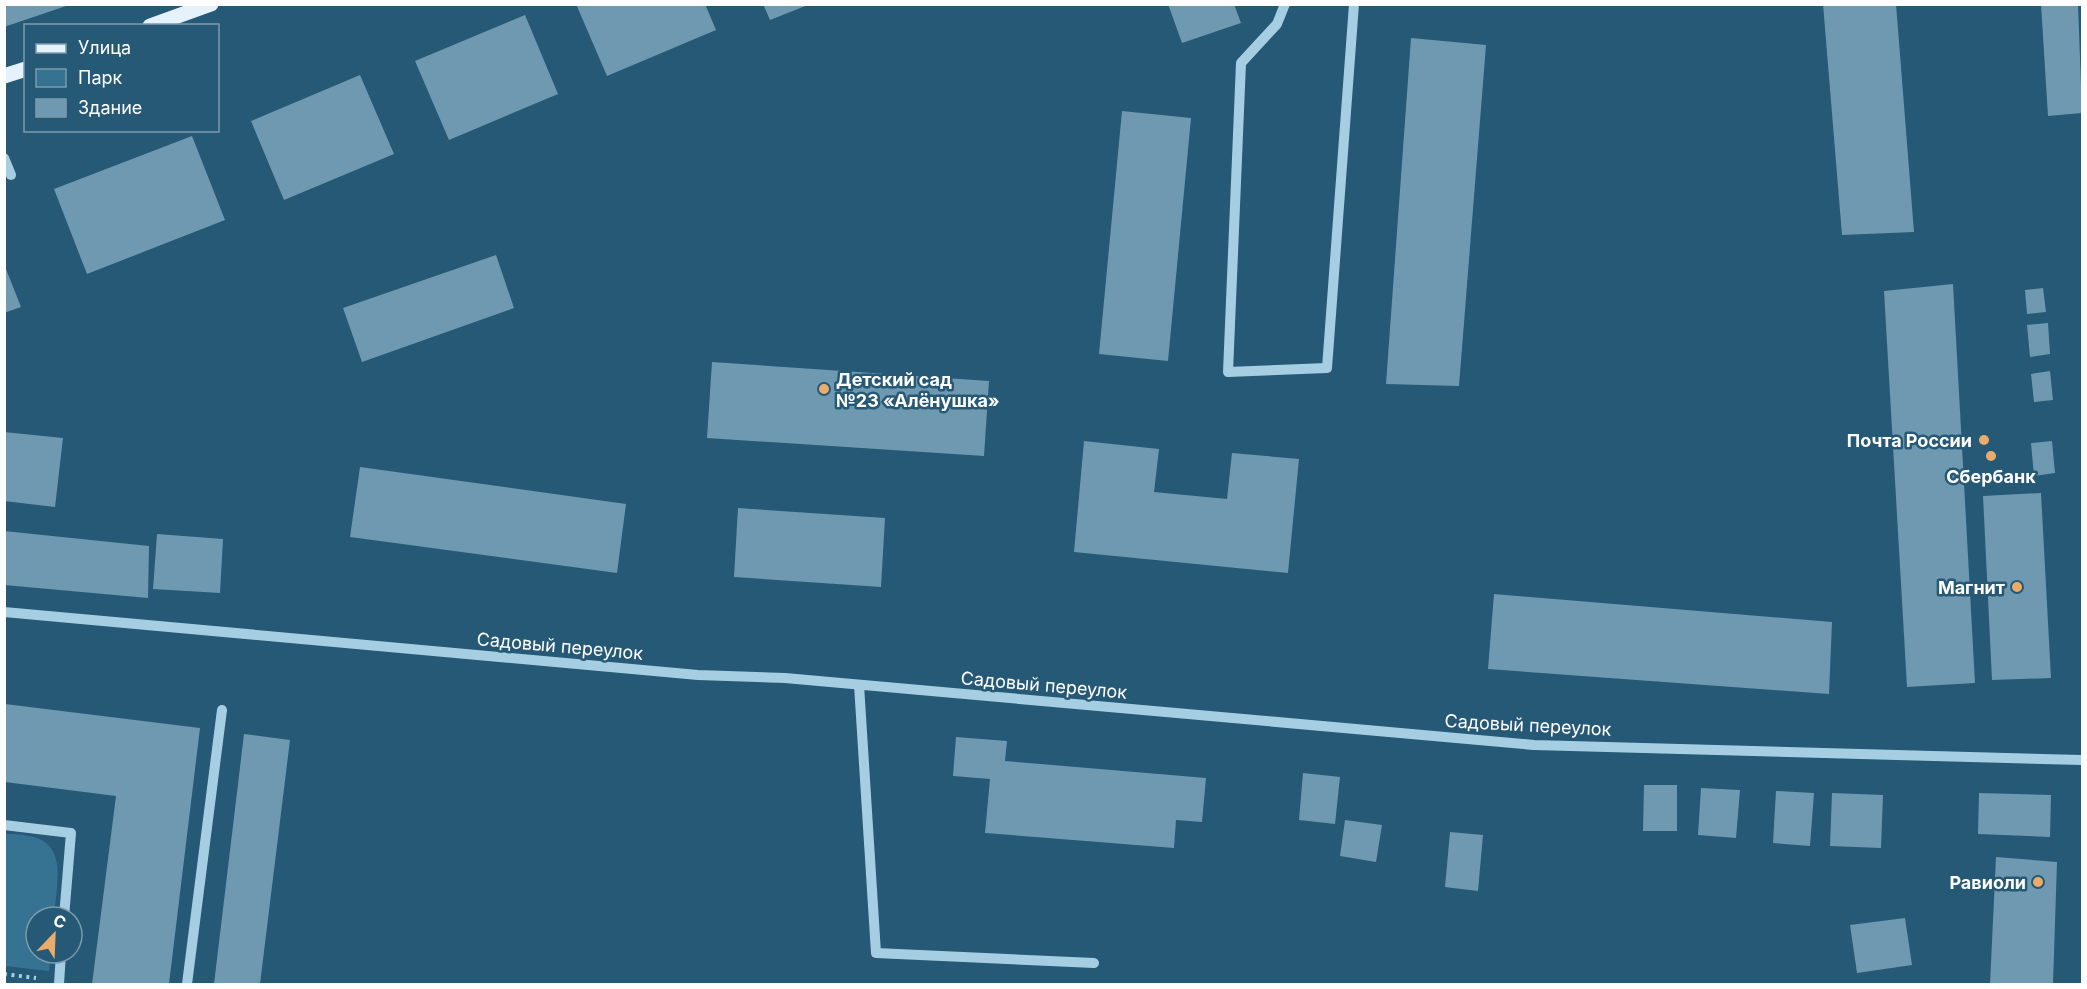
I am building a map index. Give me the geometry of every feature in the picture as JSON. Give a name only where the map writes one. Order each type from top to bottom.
[{"type":"main road","points":[[156,24],[211,4]]},
{"type":"main road","points":[[4,76],[24,70]]},
{"type":"street","points":[[1285,4],[1277,24],[1241,63],[1228,372],[1327,368],[1354,4]]},
{"type":"street","points":[[4,158],[11,175]]},
{"type":"street","name":"Садовый переулок","points":[[4,612],[698,675],[785,678],[1534,745],[2082,760]]},
{"type":"street","points":[[859,685],[876,953],[1094,963]]},
{"type":"street","points":[[187,984],[222,710]]},
{"type":"street","points":[[4,825],[71,833],[65,905]]},
{"type":"street","points":[[59,983],[60,965]]},
{"type":"path","points":[[4,974],[59,983]]},
{"type":"green space","points":[[5,834],[26,835],[42,840],[50,848],[58,868],[55,905],[24,905],[24,965],[50,965],[49,971],[5,966]]},
{"type":"building","points":[[4,4],[69,4],[69,5],[4,27]]},
{"type":"building","points":[[576,4],[705,4],[716,30],[607,76]]},
{"type":"building","points":[[763,4],[808,4],[808,5],[770,20]]},
{"type":"building","points":[[1168,4],[1234,4],[1241,23],[1182,43]]},
{"type":"building","points":[[1823,4],[1896,4],[1914,232],[1842,235]]},
{"type":"building","points":[[2041,4],[2078,4],[2082,113],[2048,116]]},
{"type":"building","points":[[525,15],[558,94],[449,140],[415,61]]},
{"type":"building","points":[[1411,38],[1486,45],[1459,386],[1386,384]]},
{"type":"building","points":[[360,75],[394,154],[284,200],[251,121]]},
{"type":"building","points":[[1122,111],[1191,118],[1168,361],[1099,354]]},
{"type":"building","points":[[192,136],[225,220],[87,274],[54,189]]},
{"type":"building","points":[[496,255],[514,308],[362,362],[343,308]]},
{"type":"building","points":[[4,264],[21,307],[4,313]]},
{"type":"building","points":[[1953,284],[1975,683],[1907,687],[1884,291]]},
{"type":"building","points":[[2043,288],[2046,312],[2027,314],[2025,290]]},
{"type":"building","points":[[2048,323],[2050,354],[2030,357],[2027,325]]},
{"type":"building","points":[[712,362],[989,381],[984,456],[707,438]]},
{"type":"building","points":[[2050,371],[2053,400],[2034,402],[2031,374]]},
{"type":"building","points":[[4,432],[63,438],[55,507],[4,501]]},
{"type":"building","points":[[1084,441],[1159,449],[1154,492],[1227,499],[1232,453],[1299,459],[1288,573],[1074,552]]},
{"type":"building","points":[[2052,441],[2055,473],[2034,476],[2031,443]]},
{"type":"building","points":[[360,467],[626,504],[617,573],[350,537]]},
{"type":"building","name":"Магнит","points":[[2041,493],[2051,678],[1992,680],[1983,496]]},
{"type":"building","points":[[738,508],[885,518],[881,587],[734,577]]},
{"type":"building","points":[[4,531],[149,546],[148,598],[4,585]]},
{"type":"building","points":[[157,534],[223,539],[220,593],[153,589]]},
{"type":"building","points":[[1494,594],[1832,622],[1829,694],[1488,669]]},
{"type":"building","points":[[5,704],[200,728],[169,984],[92,984],[116,796],[5,782]]},
{"type":"building","points":[[244,734],[290,740],[260,984],[214,984]]},
{"type":"building","points":[[956,737],[1007,741],[1005,761],[1206,778],[1202,822],[1176,820],[1174,848],[985,833],[990,779],[953,776]]},
{"type":"building","points":[[1303,773],[1340,777],[1335,824],[1299,820]]},
{"type":"building","points":[[1644,785],[1677,785],[1677,831],[1643,831]]},
{"type":"building","points":[[1701,788],[1740,790],[1736,838],[1698,835]]},
{"type":"building","points":[[1776,791],[1814,793],[1810,846],[1773,843]]},
{"type":"building","points":[[1832,793],[1883,795],[1881,848],[1830,846]]},
{"type":"building","points":[[1979,793],[2051,795],[2050,837],[1978,834]]},
{"type":"building","points":[[1345,820],[1382,825],[1376,862],[1340,856]]},
{"type":"building","points":[[1450,832],[1483,835],[1478,891],[1445,887]]},
{"type":"building","points":[[1996,857],[2057,862],[2053,984],[1990,984]]},
{"type":"building","points":[[1905,918],[1912,965],[1857,973],[1850,925]]},
{"type":"place","name":"Детский сад №23 «Алёнушка»","points":[[824,389]]},
{"type":"place","name":"Почта России","points":[[1984,440]]},
{"type":"place","name":"Сбербанк","points":[[1991,456]]},
{"type":"place","name":"Магнит","points":[[2017,587]]},
{"type":"place","name":"Равиоли","points":[[2038,882]]}]
